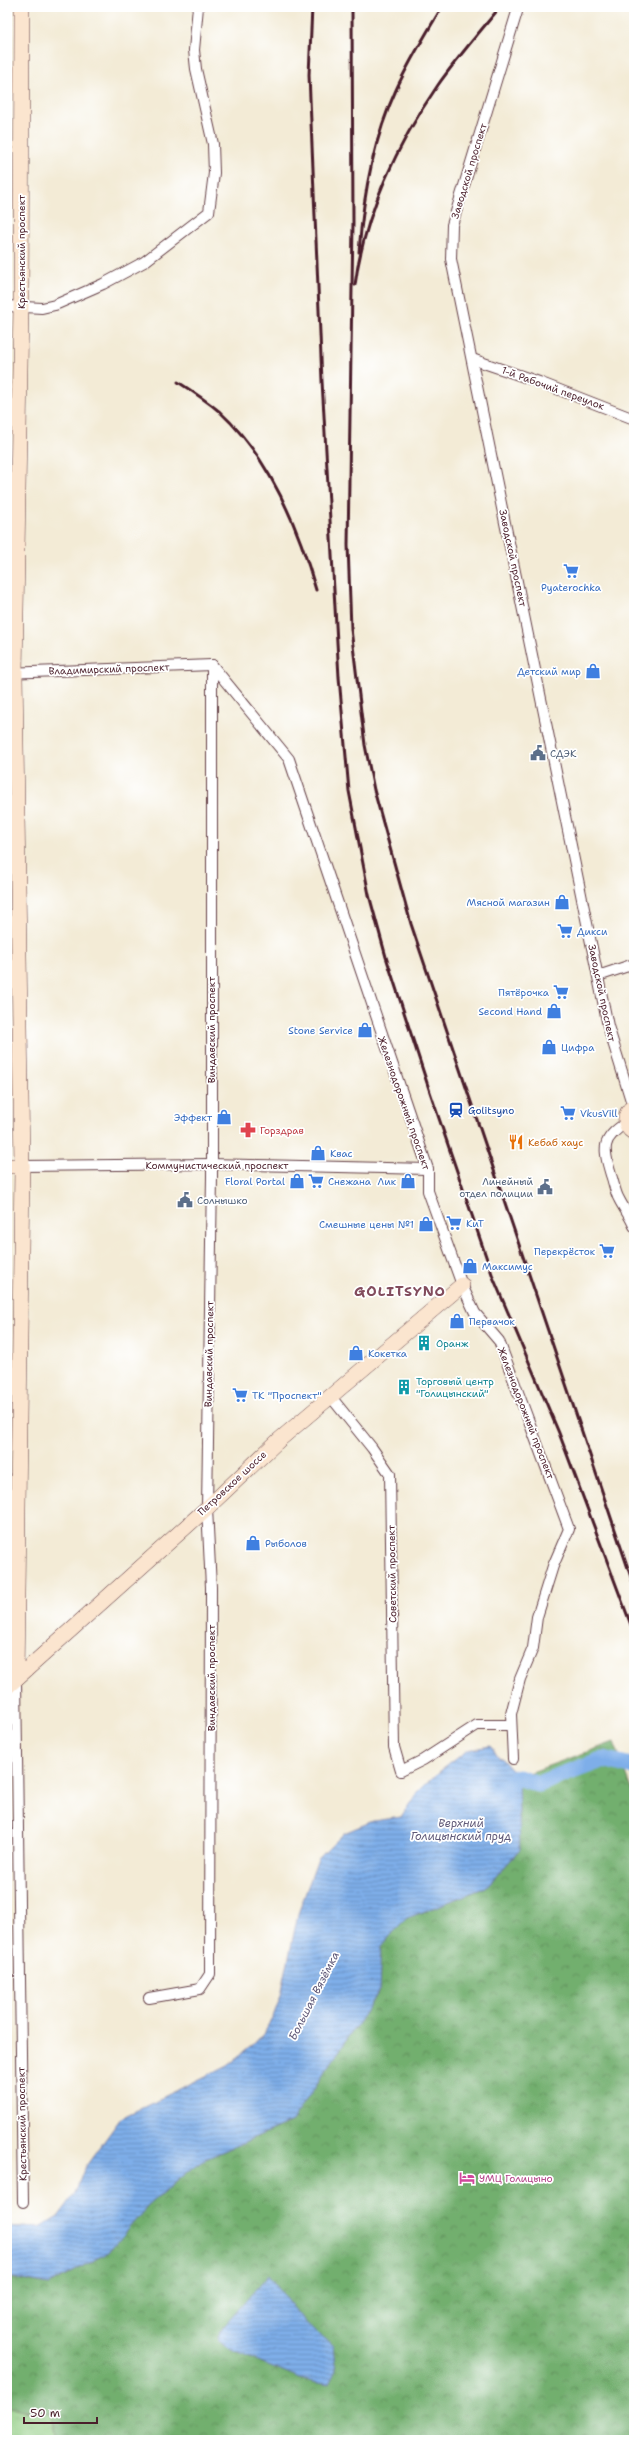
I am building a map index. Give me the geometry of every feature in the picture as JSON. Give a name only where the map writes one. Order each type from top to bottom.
[{"type":"street","name":"Крестьянский проспект","points":[[22,7],[14,306],[11,673],[22,1166],[11,1683],[23,2202]]},
{"type":"street","points":[[14,306],[42,308],[56,305],[120,276],[144,262],[209,212],[214,173],[212,144],[196,69],[194,50],[198,7]]},
{"type":"street","name":"Заводской проспект","points":[[517,12],[452,225],[451,259],[598,976],[614,1047],[633,1106]]},
{"type":"street","name":"1-й Рабочий переулок","points":[[472,359],[539,382],[634,419]]},
{"type":"street","name":"Владимирский проспект","points":[[11,673],[212,665]]},
{"type":"street","name":"Виндавский проспект","points":[[149,1998],[200,1989],[210,1974],[211,1587],[207,1508],[211,1164],[212,665]]},
{"type":"street","name":"Железнодорожный проспект","points":[[212,665],[289,759],[403,1102],[428,1169],[428,1191],[462,1285],[475,1313],[499,1342],[569,1529],[552,1566],[537,1617],[533,1648],[520,1679],[510,1725],[514,1760]]},
{"type":"street","points":[[598,976],[634,964]]},
{"type":"street","points":[[633,1106],[627,1114],[630,1128],[612,1132],[605,1145],[606,1158],[619,1199],[630,1216],[634,1226]]},
{"type":"street","name":"Коммунистический проспект","points":[[7,1166],[211,1164],[428,1169]]},
{"type":"street","name":"Петровское шоссе","points":[[11,1683],[207,1508],[279,1440],[462,1285]]},
{"type":"street","name":"Советский проспект","points":[[331,1397],[372,1448],[390,1474],[394,1747],[401,1771],[423,1760],[477,1725],[510,1725]]},
{"type":"green space","points":[[614,1742],[634,1794],[634,2440],[56,2440],[52,2413],[7,2408],[7,2277],[49,2285],[106,2254],[148,2206],[201,2161],[292,2121],[379,1992],[380,1947],[405,1919],[486,1887],[520,1850],[518,1777]]},
{"type":"green space","points":[[7,2408],[52,2413],[56,2440],[7,2440]]},
{"type":"water","name":"Верхний Голицынский пруд","points":[[490,1746],[518,1777],[520,1850],[486,1887],[405,1919],[381,1947],[379,1992],[292,2121],[201,2161],[148,2206],[106,2254],[49,2285],[7,2277],[7,2226],[40,2228],[58,2217],[75,2194],[86,2166],[121,2118],[228,2065],[249,2049],[265,2032],[273,2017],[281,1995],[298,1914],[318,1859],[344,1833],[373,1821],[401,1817],[418,1791],[439,1772],[468,1750]]},
{"type":"water","points":[[268,2275],[300,2316],[333,2347],[336,2370],[329,2384],[300,2378],[229,2349],[218,2339],[220,2331]]},
{"type":"waterway","name":"Большая Вязёмка","points":[[500,1790],[518,1777],[538,1784],[604,1759],[634,1767]]},
{"type":"railway","points":[[312,7],[309,75],[322,381],[339,677],[349,791],[369,895],[386,957],[493,1277],[559,1433],[634,1633]]},
{"type":"railway","points":[[352,7],[353,223],[348,545],[351,629],[365,745],[374,790],[411,924],[634,1586]]},
{"type":"railway","points":[[359,252],[366,190],[381,129],[401,79],[442,7]]},
{"type":"railway","points":[[355,285],[366,232],[375,206],[385,180],[409,131],[423,107],[460,55],[500,7]]},
{"type":"railway","points":[[178,382],[220,412],[238,430],[254,450],[280,494],[291,518],[309,566],[316,590]]},
{"type":"place","name":"Pyaterochka","points":[[571,571]]},
{"type":"place","name":"Детский мир","points":[[593,671]]},
{"type":"place","name":"СДЭК","points":[[538,753]]},
{"type":"place","name":"Мясной магазин","points":[[562,902]]},
{"type":"place","name":"Дикси","points":[[565,931]]},
{"type":"place","name":"Пятёрочка","points":[[561,992]]},
{"type":"place","name":"Second Hand","points":[[554,1011]]},
{"type":"place","name":"Stone Service","points":[[365,1030]]},
{"type":"place","name":"Цифра","points":[[549,1047]]},
{"type":"place","name":"Golitsyno","points":[[456,1110]]},
{"type":"place","name":"VkusVill","points":[[568,1113]]},
{"type":"place","name":"Эффект","points":[[224,1117]]},
{"type":"place","name":"Горздрав","points":[[248,1130]]},
{"type":"place","name":"Кебаб хаус","points":[[516,1142]]},
{"type":"place","name":"Квас","points":[[318,1153]]},
{"type":"place","name":"Floral Portal","points":[[297,1181]]},
{"type":"place","name":"Снежана","points":[[316,1181]]},
{"type":"place","name":"Лик","points":[[408,1181]]},
{"type":"place","name":"Линейный отдел полиции","points":[[545,1187]]},
{"type":"place","name":"Солнышко","points":[[185,1200]]},
{"type":"place","name":"КиТ","points":[[454,1223]]},
{"type":"place","name":"Смешные цены №1","points":[[426,1224]]},
{"type":"place","name":"Перекрёсток","points":[[607,1251]]},
{"type":"place","name":"Максимус","points":[[470,1266]]},
{"type":"place","name":"Первачок","points":[[457,1321]]},
{"type":"place","name":"Оранж","points":[[424,1343]]},
{"type":"place","name":"Кокетка","points":[[356,1353]]},
{"type":"place","name":"Торговый центр \"Голицынский\"","points":[[404,1387]]},
{"type":"place","name":"ТК \"Проспект\"","points":[[240,1395]]},
{"type":"place","name":"Рыболов","points":[[253,1543]]},
{"type":"place","name":"УМЦ Голицыно","points":[[467,2178]]},
{"type":"district","name":"GOLITSYNO","points":[[400,1291]]}]
